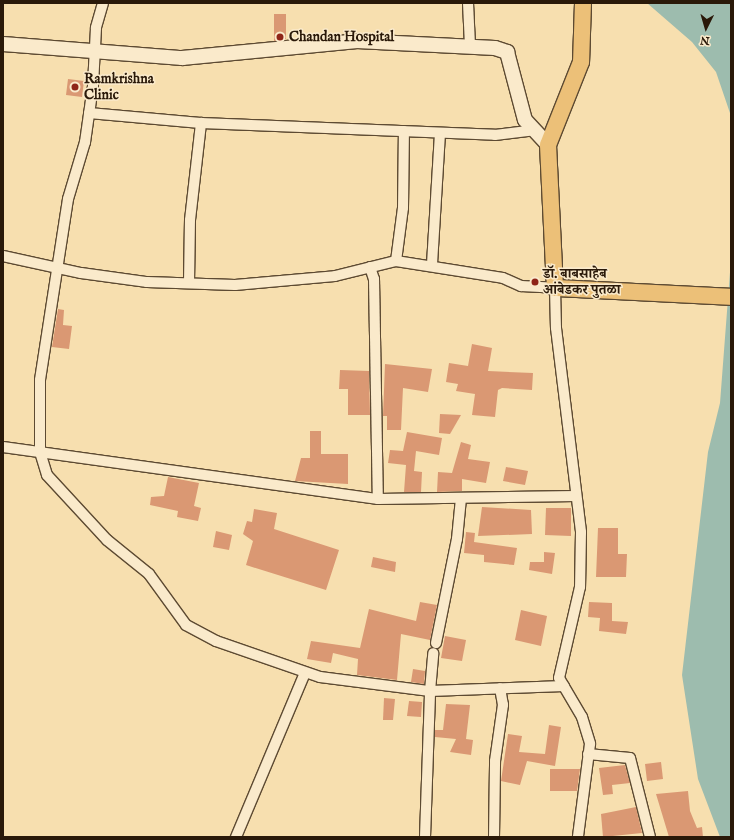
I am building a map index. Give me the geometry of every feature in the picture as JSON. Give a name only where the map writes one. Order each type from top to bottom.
[{"type":"main road","points":[[583,3],[581,62],[548,145],[555,288],[702,294],[731,297]]},
{"type":"street","points":[[103,3],[96,28],[96,52],[89,113],[68,199],[56,268],[40,380],[40,452],[47,475],[107,540],[148,574],[186,625],[216,641],[305,673],[430,691],[564,686]]},
{"type":"street","points":[[468,3],[470,46]]},
{"type":"street","points":[[3,44],[182,58],[357,41],[470,46],[507,52],[525,120],[548,145]]},
{"type":"street","points":[[89,113],[201,123],[404,130],[440,133],[495,135],[534,130]]},
{"type":"street","points":[[189,283],[190,220],[201,123]]},
{"type":"street","points":[[396,261],[404,208],[404,130]]},
{"type":"street","points":[[432,264],[440,133]]},
{"type":"street","points":[[3,256],[56,268],[147,282],[235,285],[335,276],[396,261],[432,264],[503,278],[521,286],[555,288],[556,328],[576,496],[582,532],[580,587],[559,678],[582,718],[590,744],[578,837]]},
{"type":"street","points":[[370,267],[374,279],[378,499]]},
{"type":"street","points":[[3,447],[378,499],[576,496]]},
{"type":"street","points":[[425,837],[430,691],[435,648],[457,538],[461,498]]},
{"type":"street","points":[[236,837],[305,673]]},
{"type":"street","points":[[494,837],[495,761],[503,705],[500,688]]},
{"type":"street","points":[[588,754],[630,758],[650,837]]},
{"type":"shaded area","points":[[647,3],[731,3],[731,116],[716,72],[692,42]]},
{"type":"shaded area","points":[[731,259],[731,837],[720,837],[698,779],[682,675],[708,452],[720,403]]},
{"type":"building","points":[[274,14],[286,14],[286,39],[274,41]]},
{"type":"building","points":[[68,79],[84,81],[82,97],[66,95]]},
{"type":"building","points":[[58,309],[64,310],[63,325],[72,326],[69,349],[52,347]]},
{"type":"building","points":[[472,344],[492,348],[488,371],[533,373],[532,390],[502,388],[498,390],[495,417],[472,415],[475,394],[456,391],[458,384],[446,382],[449,363],[468,366]]},
{"type":"building","points":[[385,364],[432,369],[428,392],[403,388],[401,430],[387,430],[387,416],[383,416]]},
{"type":"building","points":[[340,370],[369,371],[370,415],[348,415],[348,389],[339,389]]},
{"type":"building","points":[[440,414],[461,415],[450,434],[439,433]]},
{"type":"building","points":[[310,431],[321,431],[321,454],[348,454],[348,484],[295,481],[301,458],[310,458]]},
{"type":"building","points":[[407,432],[442,438],[439,455],[416,451],[414,471],[422,472],[421,492],[404,492],[406,465],[388,463],[390,450],[403,451]]},
{"type":"building","points":[[461,442],[471,445],[468,459],[490,462],[486,483],[462,479],[462,491],[437,492],[438,472],[452,473]]},
{"type":"building","points":[[506,467],[528,471],[525,485],[503,481]]},
{"type":"building","points":[[168,477],[199,483],[194,506],[201,508],[198,521],[177,517],[178,511],[150,505],[151,497],[164,496]]},
{"type":"building","points":[[482,507],[531,510],[532,534],[478,536]]},
{"type":"building","points":[[546,508],[571,508],[571,536],[545,535]]},
{"type":"building","points":[[254,509],[277,513],[274,529],[339,550],[326,590],[246,565],[253,541],[243,534],[247,521],[252,522]]},
{"type":"building","points":[[598,528],[618,528],[618,554],[627,554],[626,577],[596,577]]},
{"type":"building","points":[[216,531],[232,535],[229,550],[213,547]]},
{"type":"building","points":[[466,532],[475,533],[474,542],[517,548],[514,565],[484,562],[484,555],[464,553]]},
{"type":"building","points":[[544,552],[555,553],[552,574],[529,570],[530,562],[544,562]]},
{"type":"building","points":[[373,557],[396,562],[395,572],[371,567]]},
{"type":"building","points":[[420,602],[437,605],[430,640],[401,634],[397,680],[357,675],[358,659],[333,653],[331,663],[307,659],[311,641],[360,648],[369,609],[416,621]]},
{"type":"building","points":[[589,602],[612,603],[612,621],[628,622],[626,634],[599,631],[600,618],[588,617]]},
{"type":"building","points":[[521,610],[547,616],[541,646],[515,640]]},
{"type":"building","points":[[445,636],[466,640],[462,661],[441,658]]},
{"type":"building","points":[[413,669],[425,671],[424,684],[411,682]]},
{"type":"building","points":[[384,698],[395,699],[393,720],[383,720]]},
{"type":"building","points":[[409,701],[422,702],[421,717],[407,716]]},
{"type":"building","points":[[446,704],[470,705],[466,739],[473,740],[471,755],[450,752],[456,739],[435,737],[435,730],[443,730]]},
{"type":"building","points":[[549,725],[561,727],[555,766],[527,761],[520,785],[501,781],[508,734],[522,736],[519,752],[545,754]]},
{"type":"building","points":[[661,762],[663,779],[647,781],[645,764]]},
{"type":"building","points":[[625,765],[630,783],[612,785],[613,794],[603,795],[599,768]]},
{"type":"building","points":[[550,769],[580,769],[577,791],[550,791]]},
{"type":"building","points":[[688,791],[690,811],[697,828],[702,827],[703,837],[669,837],[656,794]]},
{"type":"building","points":[[636,807],[642,833],[603,837],[601,814]]},
{"type":"place","name":"Chandan Hospital","points":[[280,37]]},
{"type":"place","name":"Ramkrishna Clinic","points":[[75,87]]},
{"type":"place","name":"डॉ. बाबसाहेब आंबेडकर पुतळा","points":[[535,282]]}]
